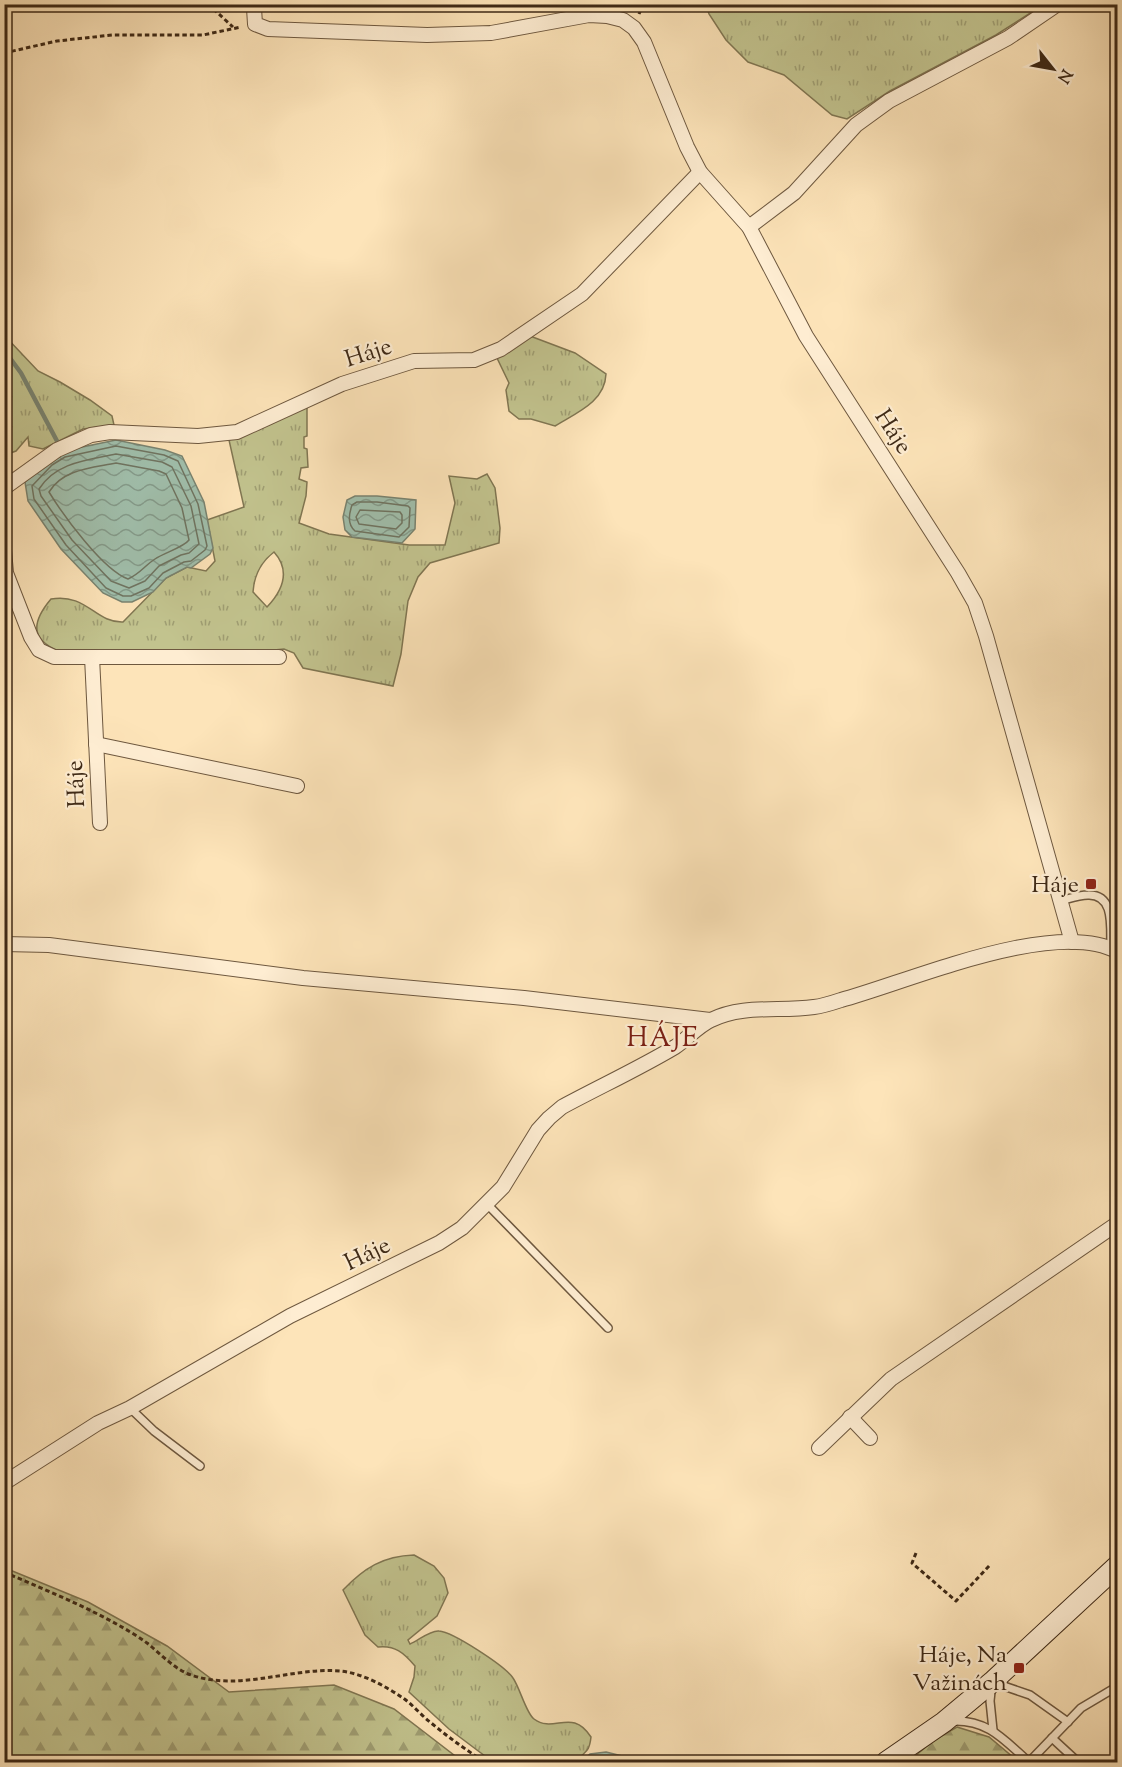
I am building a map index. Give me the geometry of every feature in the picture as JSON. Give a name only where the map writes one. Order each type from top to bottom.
[{"type":"main road","points":[[886,1762],[944,1722],[992,1682],[1118,1564]]},
{"type":"street","points":[[255,4],[255,24]]},
{"type":"street","points":[[749,227],[794,193],[856,125],[889,101],[1008,38],[1058,4]]},
{"type":"street","name":"Háje","points":[[255,24],[268,29],[427,35],[490,33],[589,15],[623,20],[634,28],[644,42],[687,147],[700,172],[749,227],[806,336],[952,563],[975,603],[1072,942]]},
{"type":"street","name":"Háje","points":[[4,488],[57,450],[91,435],[111,432],[198,436],[237,432],[342,384],[414,361],[474,360],[501,350],[582,294],[700,172]]},
{"type":"street","points":[[4,550],[6,573],[31,638],[39,650],[54,657],[279,657]]},
{"type":"street","name":"Háje","points":[[92,657],[100,823]]},
{"type":"street","name":"Háje","points":[[96,744],[297,786]]},
{"type":"street","name":"Háje","points":[[4,1483],[98,1423],[130,1408],[290,1316],[439,1243],[462,1228],[503,1187],[538,1130],[562,1107],[676,1046],[710,1020],[737,1011],[815,1007],[873,992],[972,958],[1045,943],[1072,942],[1115,948]]},
{"type":"street","name":"Háje","points":[[4,944],[49,945],[303,978],[524,998],[710,1020]]},
{"type":"street","points":[[819,1448],[891,1379],[1118,1223]]},
{"type":"street","points":[[850,1417],[870,1438]]},
{"type":"lane","points":[[1060,901],[1088,895],[1106,902],[1110,911],[1115,948]]},
{"type":"lane","points":[[487,1204],[608,1328]]},
{"type":"lane","points":[[130,1408],[154,1431],[200,1466]]},
{"type":"lane","points":[[993,1730],[990,1701],[992,1682],[1030,1695],[1068,1722]]},
{"type":"lane","points":[[944,1722],[968,1721],[993,1730],[1029,1762],[1081,1708],[1118,1686]]},
{"type":"lane","points":[[1052,1738],[1078,1762]]},
{"type":"path","points":[[208,4],[234,28]]},
{"type":"path","points":[[4,53],[57,42],[112,35],[203,35],[255,24]]},
{"type":"path","points":[[916,1553],[912,1563],[956,1601],[991,1564]]},
{"type":"path","points":[[4,1572],[120,1626],[190,1675],[222,1681],[279,1677],[318,1671],[342,1671],[361,1676],[404,1699],[452,1740],[485,1762]]},
{"type":"green space","points":[[706,4],[1043,5],[996,35],[890,91],[847,119],[832,115],[784,75],[748,62],[726,40],[709,14]]},
{"type":"green space","points":[[4,335],[38,371],[90,400],[112,416],[114,425],[83,429],[43,449],[29,446],[28,437],[16,451],[5,455]]},
{"type":"green space","points":[[530,336],[575,353],[606,374],[601,392],[595,399],[588,406],[555,426],[531,419],[519,419],[509,411],[506,390],[509,383],[497,358]]},
{"type":"green space","points":[[307,404],[307,436],[304,437],[304,448],[307,449],[308,467],[301,468],[299,479],[307,482],[299,523],[329,534],[409,545],[445,545],[455,503],[449,476],[477,479],[487,474],[495,488],[500,528],[499,543],[430,563],[418,577],[408,601],[401,654],[393,686],[303,668],[294,653],[284,649],[223,655],[64,653],[45,644],[37,632],[37,625],[39,617],[51,599],[74,600],[105,618],[123,622],[166,578],[187,567],[206,571],[215,561],[207,520],[244,507],[229,440],[271,424]],"holes":[[[274,552],[279,559],[283,580],[277,594],[267,607],[253,592],[255,580],[269,556]]]},
{"type":"green space","points":[[414,1555],[434,1566],[444,1578],[448,1593],[437,1616],[408,1640],[410,1644],[439,1631],[455,1637],[490,1658],[513,1678],[534,1719],[549,1724],[570,1722],[584,1728],[591,1737],[590,1742],[588,1749],[576,1762],[493,1762],[449,1729],[409,1692],[415,1666],[399,1651],[389,1647],[378,1647],[365,1635],[343,1590],[359,1575],[383,1561]]},
{"type":"green space","points":[[5,1568],[88,1602],[167,1646],[229,1692],[334,1685],[394,1709],[463,1762],[5,1762]]},
{"type":"green space","points":[[957,1727],[989,1737],[1019,1762],[908,1762],[933,1741]]},
{"type":"water","points":[[116,440],[165,450],[182,456],[204,502],[213,548],[210,554],[191,568],[187,567],[166,578],[153,592],[132,602],[122,602],[103,593],[61,549],[28,501],[25,482],[49,460],[63,451]]},
{"type":"water","points":[[355,496],[416,500],[415,529],[402,543],[352,537],[345,530],[343,517],[347,500]]},
{"type":"water","points":[[606,1752],[622,1756],[630,1762],[581,1762],[590,1754]]},
{"type":"waterway","points":[[4,350],[21,373],[57,441]]},
{"type":"place","name":"Háje","points":[[1091,884]]},
{"type":"place","name":"Háje, Na Važinách","points":[[1019,1668]]},
{"type":"district","name":"HÁJE","points":[[663,1037]]}]
